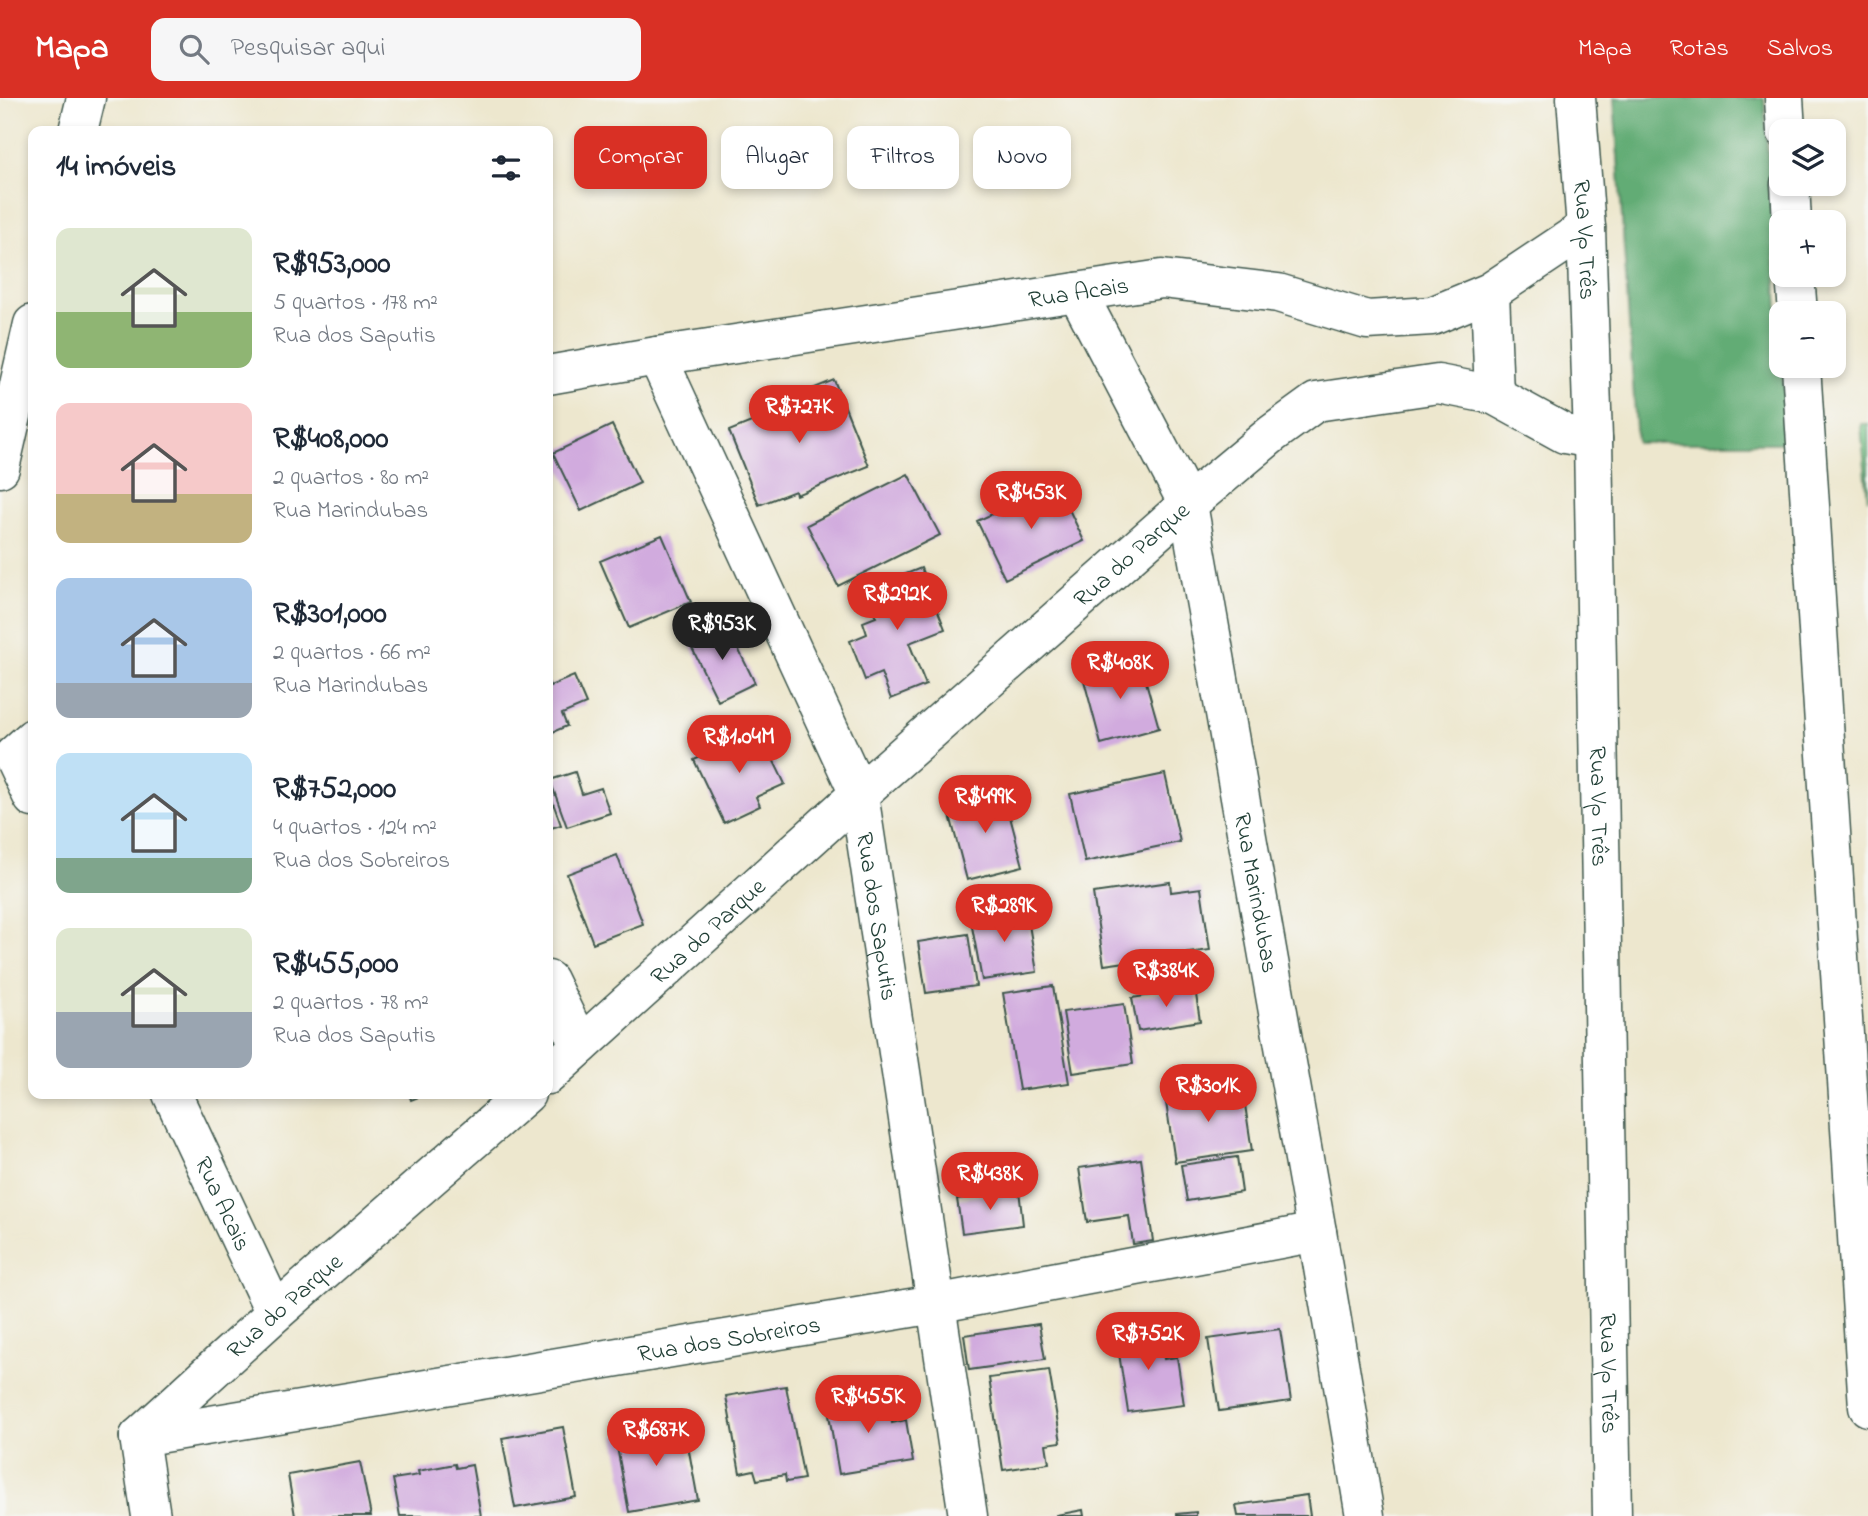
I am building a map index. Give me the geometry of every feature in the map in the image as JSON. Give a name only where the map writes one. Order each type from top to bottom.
[{"type":"street","points":[[79,126],[86,98]]},
{"type":"street","name":"Rua Vp Três","points":[[1576,98],[1586,228],[1592,439],[1612,1516]]},
{"type":"street","points":[[1784,98],[1785,119]]},
{"type":"street","name":"Rua Acais","points":[[553,374],[1162,279],[1278,293],[1367,320],[1432,316],[1490,292],[1586,228]]},
{"type":"street","name":"Rua Marindubas","points":[[1077,292],[1188,504],[1318,1232],[1365,1516]]},
{"type":"street","points":[[1490,292],[1494,395]]},
{"type":"street","points":[[0,468],[28,346]]},
{"type":"street","name":"Rua dos Saputis","points":[[657,356],[859,794],[968,1516]]},
{"type":"street","points":[[1802,378],[1868,1407]]},
{"type":"street","name":"Rua do Parque","points":[[553,1070],[859,794],[1188,504],[1272,434],[1316,402],[1438,384],[1494,395],[1565,434],[1592,439]]},
{"type":"street","points":[[28,742],[13,755],[28,787]]},
{"type":"street","points":[[553,990],[580,1046]]},
{"type":"street","name":"Rua Acais","points":[[174,1099],[275,1313]]},
{"type":"street","name":"Rua do Parque","points":[[139,1437],[275,1313],[520,1099]]},
{"type":"street","name":"Rua dos Sobreiros","points":[[139,1437],[935,1304],[1318,1232]]},
{"type":"street","points":[[139,1437],[151,1516]]},
{"type":"green space","points":[[1614,98],[1764,98],[1771,210],[1769,210],[1769,287],[1777,287],[1778,301],[1769,301],[1769,378],[1783,378],[1787,443],[1637,443]]},
{"type":"green space","points":[[1861,424],[1868,424],[1868,500]]},
{"type":"building","points":[[834,380],[869,466],[796,495],[795,491],[759,505],[729,431],[764,417],[761,410]]},
{"type":"building","points":[[612,425],[640,483],[581,511],[553,453]]},
{"type":"building","points":[[908,474],[940,535],[838,586],[807,525]]},
{"type":"building","points":[[1057,484],[1084,541],[1005,579],[977,521]]},
{"type":"building","points":[[662,535],[691,602],[629,628],[600,561]]},
{"type":"building","points":[[921,568],[945,629],[909,643],[926,685],[891,699],[881,673],[865,680],[850,641],[867,634],[863,622],[876,617],[865,590]]},
{"type":"building","points":[[726,624],[755,683],[718,701],[689,642]]},
{"type":"building","points":[[1139,657],[1159,728],[1101,744],[1082,673]]},
{"type":"building","points":[[574,676],[586,704],[562,714],[567,726],[553,732],[553,685]]},
{"type":"building","points":[[759,730],[785,784],[756,797],[760,806],[724,823],[694,760]]},
{"type":"building","points":[[575,772],[582,794],[601,788],[610,813],[567,827],[553,788],[553,779]]},
{"type":"building","points":[[1165,774],[1180,842],[1085,862],[1070,794]]},
{"type":"building","points":[[1003,790],[1023,866],[967,880],[947,804]]},
{"type":"building","points":[[553,803],[561,825],[553,827]]},
{"type":"building","points":[[617,855],[643,924],[593,943],[567,874]]},
{"type":"building","points":[[1170,882],[1171,892],[1201,888],[1210,950],[1104,965],[1093,893]]},
{"type":"building","points":[[1026,907],[1037,972],[982,980],[970,916]]},
{"type":"building","points":[[968,934],[976,986],[926,993],[918,942]]},
{"type":"building","points":[[1053,986],[1069,1083],[1019,1090],[1003,993]]},
{"type":"building","points":[[1195,988],[1200,1021],[1138,1031],[1132,998]]},
{"type":"building","points":[[1124,1004],[1133,1064],[1073,1073],[1063,1012]]},
{"type":"building","points":[[1242,1085],[1252,1151],[1175,1162],[1165,1096]]},
{"type":"building","points":[[1237,1157],[1242,1192],[1187,1201],[1181,1165]]},
{"type":"building","points":[[1141,1159],[1153,1241],[1133,1244],[1129,1216],[1087,1222],[1079,1168]]},
{"type":"building","points":[[1019,1190],[1023,1225],[962,1233],[957,1199]]},
{"type":"building","points":[[1039,1324],[1045,1359],[969,1370],[964,1335]]},
{"type":"building","points":[[1159,1328],[1164,1359],[1177,1357],[1184,1405],[1128,1412],[1116,1334]]},
{"type":"building","points":[[1280,1329],[1291,1401],[1219,1411],[1208,1339]]},
{"type":"building","points":[[1049,1370],[1061,1442],[1046,1444],[1049,1463],[1003,1470],[989,1378]]},
{"type":"building","points":[[786,1386],[804,1479],[786,1482],[785,1475],[757,1480],[754,1470],[740,1473],[726,1396]]},
{"type":"building","points":[[887,1393],[892,1423],[906,1420],[913,1462],[839,1474],[827,1403]]},
{"type":"building","points":[[684,1424],[698,1500],[629,1512],[615,1436]]},
{"type":"building","points":[[563,1427],[576,1497],[515,1508],[502,1438]]},
{"type":"building","points":[[360,1462],[371,1516],[295,1516],[288,1475]]},
{"type":"building","points":[[455,1464],[456,1468],[472,1465],[481,1516],[400,1516],[393,1479],[419,1475],[418,1471]]},
{"type":"building","points":[[1307,1495],[1310,1516],[1238,1516],[1236,1505]]},
{"type":"building","points":[[1083,1510],[1084,1516],[1056,1516],[1056,1515]]},
{"type":"building","points":[[1196,1512],[1196,1516],[1177,1516],[1177,1514]]}]
